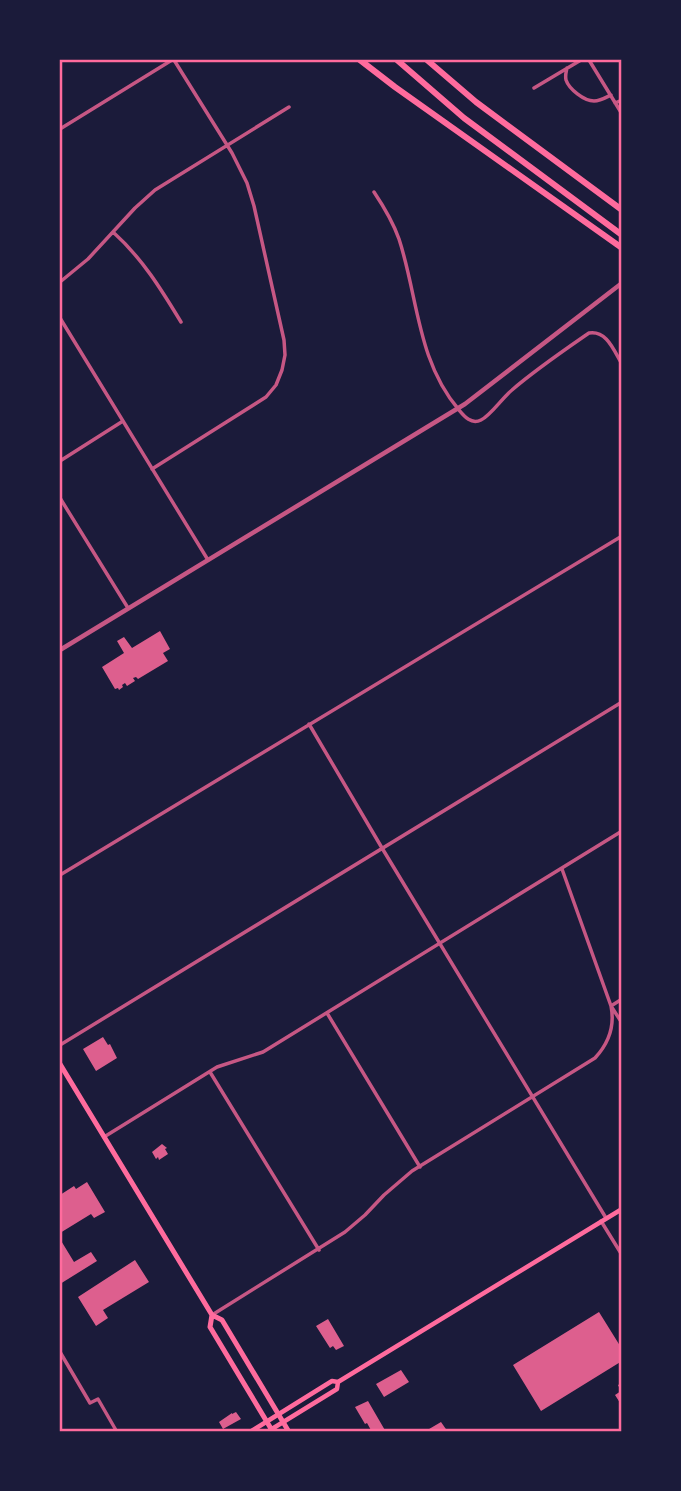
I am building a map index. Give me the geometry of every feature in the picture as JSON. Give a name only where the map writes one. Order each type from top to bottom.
[{"type":"highway","points":[[360,60],[621,248]]},
{"type":"highway","points":[[397,60],[464,118],[621,235]]},
{"type":"highway","points":[[427,60],[476,102],[621,210]]},
{"type":"main road","points":[[60,1064],[212,1315],[222,1320],[289,1432]]},
{"type":"main road","points":[[250,1432],[332,1381],[338,1382],[621,1209]]},
{"type":"main road","points":[[212,1315],[210,1327],[271,1431],[337,1389],[338,1382]]},
{"type":"street","points":[[60,129],[173,60],[227,145],[244,177],[254,206],[284,340],[282,370],[274,387],[260,402],[152,469]]},
{"type":"street","points":[[534,88],[581,60]]},
{"type":"street","points":[[589,60],[621,114]]},
{"type":"street","points":[[567,68],[565,78],[585,99],[598,100],[611,95]]},
{"type":"street","points":[[615,103],[621,100]]},
{"type":"street","points":[[60,282],[88,259],[155,190],[289,107]]},
{"type":"street","points":[[374,192],[399,240],[430,361],[441,384],[457,408],[470,421],[483,419],[527,378],[587,335],[596,332],[605,338],[621,364]]},
{"type":"street","points":[[113,232],[145,266],[181,322]]},
{"type":"street","points":[[60,650],[457,408],[621,283]]},
{"type":"street","points":[[60,318],[208,560]]},
{"type":"street","points":[[60,461],[123,421]]},
{"type":"street","points":[[60,498],[128,608]]},
{"type":"street","points":[[60,875],[621,536]]},
{"type":"street","points":[[60,1045],[621,702]]},
{"type":"street","points":[[309,724],[533,1097],[621,1255]]},
{"type":"street","points":[[104,1137],[217,1067],[263,1052],[621,831]]},
{"type":"street","points":[[562,868],[611,1006],[621,1023]]},
{"type":"street","points":[[611,1006],[621,999]]},
{"type":"street","points":[[212,1315],[345,1232],[404,1178],[420,1167],[590,1062],[608,1042],[611,1006]]},
{"type":"street","points":[[327,1013],[420,1167]]},
{"type":"street","points":[[210,1072],[319,1250]]},
{"type":"street","points":[[60,1352],[62,1360],[90,1403],[98,1399],[117,1432]]},
{"type":"building","points":[[160,631],[170,649],[163,653],[168,661],[138,679],[133,678],[135,681],[127,686],[125,683],[119,690],[115,689],[102,667],[124,653],[117,641],[124,637],[132,648]]},
{"type":"building","points":[[103,1037],[117,1058],[96,1071],[83,1049]]},
{"type":"building","points":[[162,1144],[167,1148],[165,1149],[168,1154],[159,1160],[152,1152]]},
{"type":"building","points":[[87,1182],[105,1212],[94,1218],[91,1214],[60,1233],[60,1195]]},
{"type":"building","points":[[60,1239],[74,1262],[91,1252],[97,1261],[60,1284]]},
{"type":"building","points":[[135,1260],[149,1282],[103,1310],[108,1318],[96,1326],[78,1297]]},
{"type":"building","points":[[599,1312],[622,1349],[622,1361],[541,1411],[513,1365]]},
{"type":"building","points":[[328,1319],[344,1346],[336,1350],[333,1346],[330,1348],[316,1326]]},
{"type":"building","points":[[401,1370],[409,1382],[384,1397],[376,1384]]},
{"type":"building","points":[[622,1383],[622,1406],[615,1395],[621,1391],[618,1385]]},
{"type":"building","points":[[368,1401],[386,1432],[372,1432],[355,1407]]},
{"type":"building","points":[[236,1412],[241,1419],[223,1429],[219,1422]]},
{"type":"building","points":[[441,1422],[448,1432],[424,1432]]}]
